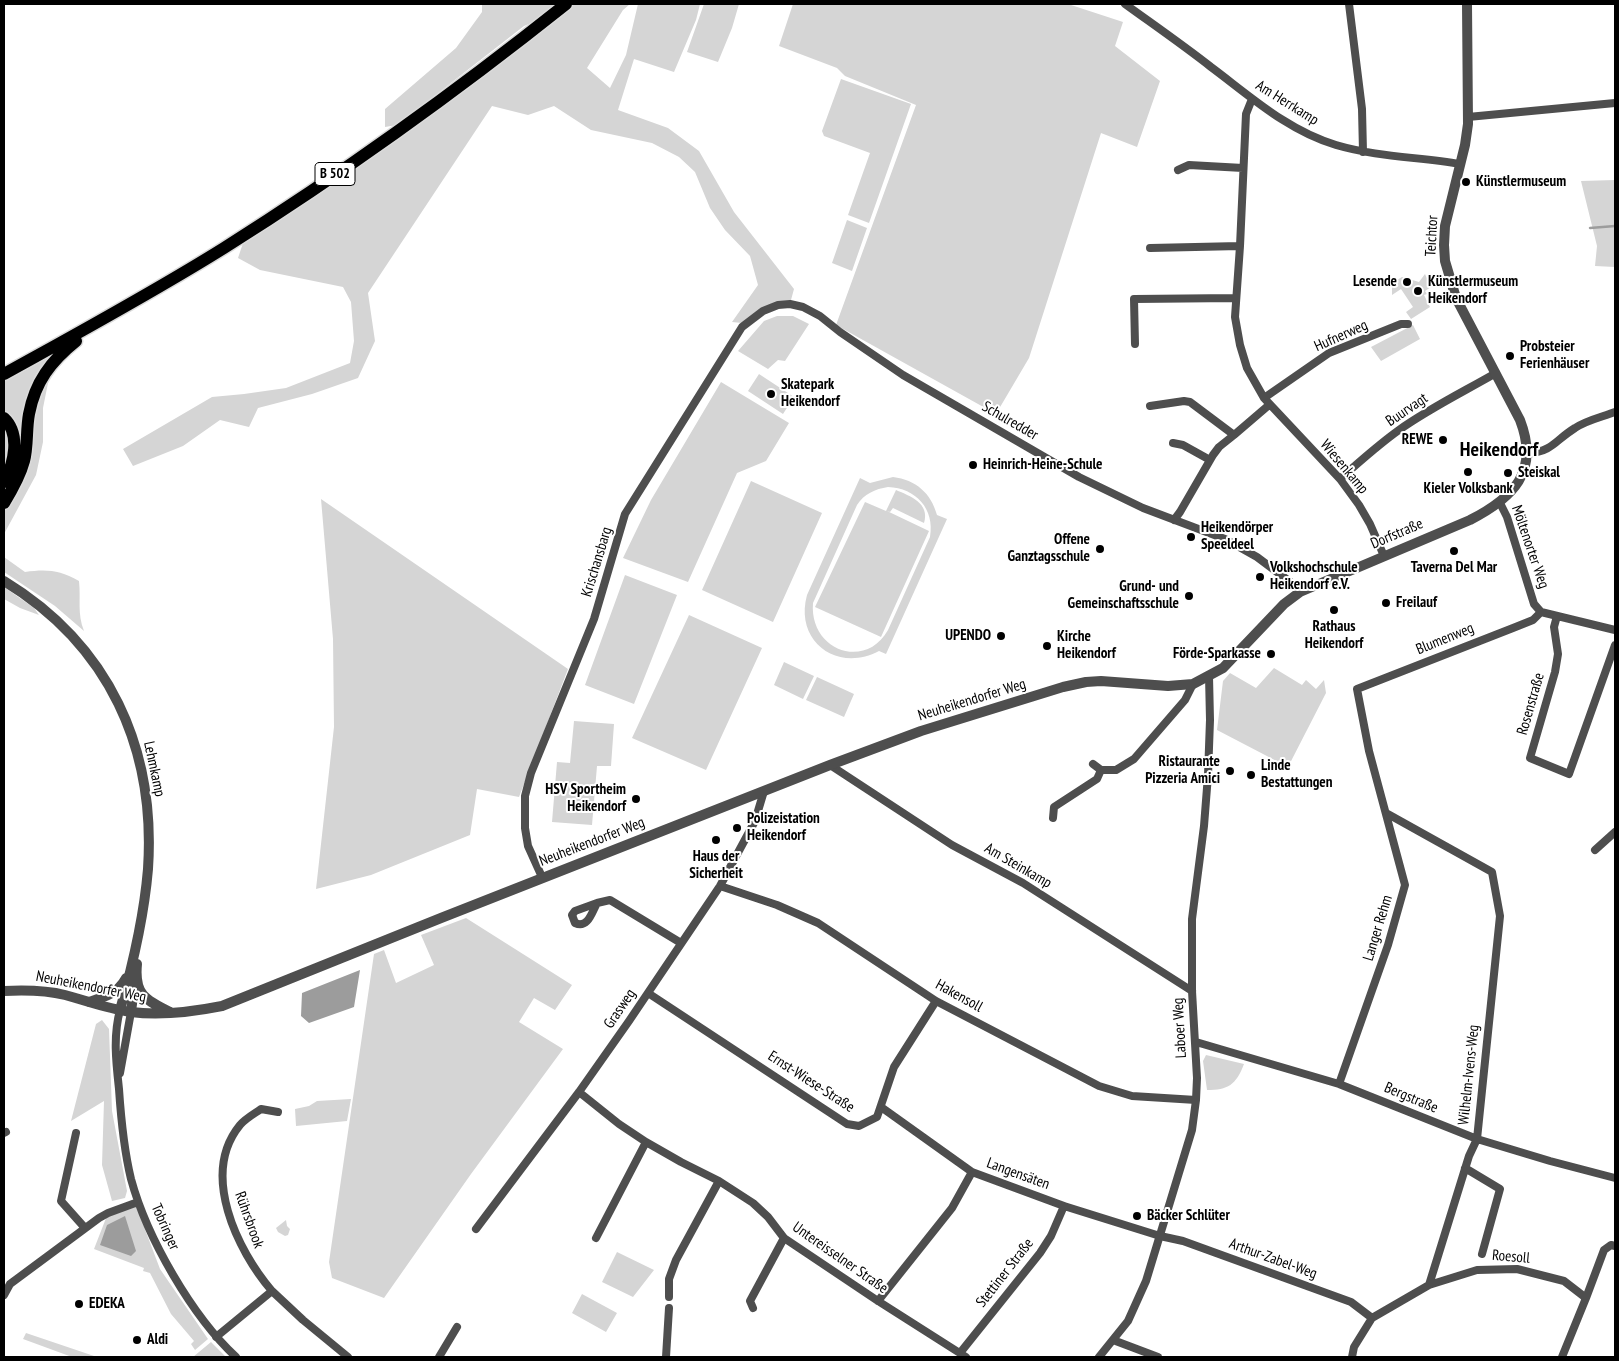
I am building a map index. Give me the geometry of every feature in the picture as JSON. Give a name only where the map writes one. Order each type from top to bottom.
[{"type":"highway","name":"B 502","points":[[4,374],[114,313],[224,248],[397,132],[565,4]]},
{"type":"highway","points":[[4,503],[12,490],[24,461],[29,415],[36,388],[46,371],[61,353],[114,313]]},
{"type":"highway","points":[[4,418],[14,436],[13,455],[4,482]]},
{"type":"street","name":"Am Herrkamp","points":[[1125,4],[1252,99],[1307,134],[1335,145],[1383,156],[1460,164]]},
{"type":"street","points":[[1349,4],[1362,109],[1363,152]]},
{"type":"street","name":"Teichtor","points":[[1467,4],[1468,118],[1465,145],[1445,226],[1445,261],[1456,298],[1520,420],[1525,432],[1528,454]]},
{"type":"street","name":"Wiesenkamp","points":[[1252,99],[1246,114],[1235,317],[1240,345],[1247,368],[1264,398],[1340,479],[1370,524],[1384,556]]},
{"type":"street","points":[[1468,118],[1615,103]]},
{"type":"street","points":[[1178,170],[1190,165],[1243,168]]},
{"type":"street","points":[[1150,248],[1240,246]]},
{"type":"street","points":[[1135,344],[1134,299],[1236,298]]},
{"type":"street","name":"Schulredder","points":[[790,304],[803,307],[820,316],[888,365],[1092,485],[1130,503],[1225,539],[1246,550],[1297,586],[1300,592]]},
{"type":"street","name":"Krischansbarg","points":[[542,877],[528,846],[524,828],[527,786],[594,619],[625,514],[742,328],[763,311],[778,305],[790,304]]},
{"type":"street","name":"Hufnerweg","points":[[1264,398],[1329,354],[1401,324],[1408,324]]},
{"type":"street","name":"Buurvagt","points":[[1340,479],[1400,430],[1436,406],[1496,373]]},
{"type":"street","points":[[1150,406],[1184,401],[1190,402],[1234,435]]},
{"type":"street","points":[[1174,520],[1219,448],[1269,405]]},
{"type":"street","points":[[1528,454],[1551,448],[1574,428],[1590,420],[1615,412]]},
{"type":"street","points":[[1173,443],[1183,445],[1210,460]]},
{"type":"street","name":"Dorfstraße","points":[[1193,684],[1223,668],[1284,604],[1300,592],[1470,520],[1500,503],[1519,482],[1528,454]]},
{"type":"street","name":"Möltenorter Weg","points":[[1500,503],[1507,517],[1534,604],[1541,612],[1615,630]]},
{"type":"street","name":"Lehmkamp","points":[[4,581],[19,590],[56,619],[83,648],[106,680],[124,713],[137,752],[146,796],[148,868],[133,972]]},
{"type":"street","name":"Blumenweg","points":[[1357,689],[1513,628],[1532,620],[1541,612]]},
{"type":"street","name":"Rosenstraße","points":[[1557,616],[1554,628],[1558,654],[1555,672],[1530,758],[1569,774],[1615,644]]},
{"type":"street","name":"Laboer Weg","points":[[1099,1357],[1128,1321],[1146,1281],[1192,1130],[1196,1100],[1196,1042],[1192,991],[1192,919],[1208,780],[1210,676]]},
{"type":"street","name":"Neuheikendorfer Weg","points":[[4,991],[31,990],[63,994],[131,1012],[196,1012],[222,1006],[542,877],[921,731],[1076,684],[1101,681],[1168,686],[1193,684]]},
{"type":"street","points":[[1093,764],[1102,770],[1116,770],[1134,759],[1185,700],[1193,684]]},
{"type":"street","name":"Langer Rehm","points":[[1338,1084],[1387,947],[1405,885],[1370,751],[1357,689]]},
{"type":"street","name":"Am Steinkamp","points":[[830,765],[952,845],[1023,883],[1192,991]]},
{"type":"street","points":[[1053,818],[1054,807],[1097,779],[1102,770]]},
{"type":"street","name":"Grasweg","points":[[476,1229],[580,1092],[720,886],[754,821],[764,791]]},
{"type":"street","name":"Wilhelm-Ivens-Weg","points":[[1386,813],[1492,872],[1500,916],[1477,1138],[1465,1168],[1429,1285]]},
{"type":"street","points":[[1595,850],[1615,832]]},
{"type":"street","name":"Hakensoll","points":[[720,886],[777,905],[818,923],[936,1000],[1099,1086],[1132,1096],[1196,1100]]},
{"type":"street","points":[[597,903],[610,900],[681,943]]},
{"type":"street","points":[[133,972],[139,990],[145,998],[173,1013]]},
{"type":"street","points":[[88,1002],[117,991],[133,972]]},
{"type":"street","points":[[120,1010],[133,972]]},
{"type":"street","points":[[131,1012],[133,972]]},
{"type":"street","name":"Ernst-Wiese-Straße","points":[[648,993],[847,1124],[859,1126],[876,1117],[894,1067],[936,1000]]},
{"type":"street","name":"Tobringer","points":[[120,1010],[115,1026],[118,1087],[125,1150],[138,1202],[168,1267],[216,1337],[236,1357]]},
{"type":"street","name":"Tobringer","points":[[118,1087],[123,1049],[131,1012]]},
{"type":"street","name":"Bergstraße","points":[[1196,1042],[1338,1084],[1477,1138],[1554,1162],[1615,1178]]},
{"type":"street","name":"Untereisselner Straße","points":[[580,1092],[619,1124],[646,1142],[718,1180],[753,1203],[768,1217],[784,1238],[963,1355]]},
{"type":"street","name":"Langensäten","points":[[881,1107],[972,1172],[1064,1206],[1160,1236]]},
{"type":"street","name":"Rührsbrook","points":[[278,1112],[262,1109],[249,1117],[240,1126],[227,1149],[222,1170],[225,1197],[237,1235],[249,1260],[272,1291],[303,1320],[348,1357]]},
{"type":"street","points":[[76,1133],[62,1201],[85,1228]]},
{"type":"street","points":[[596,1238],[646,1142]]},
{"type":"street","points":[[1465,1168],[1500,1189],[1482,1254]]},
{"type":"street","points":[[878,1301],[952,1208],[972,1172]]},
{"type":"street","points":[[669,1297],[669,1279],[676,1260],[718,1180]]},
{"type":"street","points":[[4,1295],[10,1284],[85,1228],[108,1213],[138,1202]]},
{"type":"street","name":"Stettiner Straße","points":[[963,1355],[1040,1253],[1051,1236],[1064,1206]]},
{"type":"street","name":"Arthur-Zabel-Weg","points":[[1160,1236],[1183,1241],[1351,1302],[1372,1318]]},
{"type":"street","points":[[752,1308],[750,1301],[784,1238]]},
{"type":"street","points":[[1562,1357],[1604,1250],[1611,1245],[1615,1246]]},
{"type":"street","name":"Roesoll","points":[[1429,1285],[1477,1270],[1488,1268],[1516,1269],[1564,1281],[1586,1298]]},
{"type":"street","points":[[1352,1357],[1354,1347],[1372,1318],[1429,1285]]},
{"type":"street","points":[[216,1337],[272,1291]]},
{"type":"street","points":[[666,1357],[669,1308]]},
{"type":"street","points":[[439,1357],[457,1327]]},
{"type":"street","points":[[1113,1340],[1158,1357]]},
{"type":"shaded area","points":[[482,4],[554,4],[536,21],[524,26],[397,125],[385,127],[385,109],[456,48],[482,12]]},
{"type":"shaded area","points":[[571,4],[630,4],[623,10],[587,68],[610,88],[626,55],[638,4],[700,4],[696,20],[674,72],[634,59],[618,110],[668,128],[699,151],[734,212],[794,289],[791,300],[760,309],[742,323],[732,322],[758,285],[750,256],[725,230],[710,208],[695,172],[679,157],[652,143],[591,130],[554,106],[528,115],[492,106],[368,293],[375,341],[358,378],[312,394],[258,408],[249,427],[220,420],[183,446],[133,466],[123,449],[212,397],[286,388],[350,363],[354,341],[351,302],[343,287],[260,270],[238,258],[243,243],[337,179]]},
{"type":"shaded area","points":[[704,4],[739,4],[732,28],[718,62],[687,52]]},
{"type":"shaded area","points":[[793,4],[1068,4],[1123,22],[1115,46],[1160,81],[1137,147],[1101,133],[1029,358],[996,414],[836,325],[916,105],[845,76],[837,68],[779,46]]},
{"type":"shaded area","points":[[841,79],[911,104],[869,223],[848,215],[870,153],[824,136],[822,131]]},
{"type":"shaded area","points":[[1615,180],[1615,267],[1595,266],[1597,246],[1581,181]]},
{"type":"shaded area","points":[[847,220],[867,228],[852,271],[832,263]]},
{"type":"shaded area","points":[[1425,274],[1431,287],[1425,291],[1427,294],[1424,295],[1430,307],[1411,319],[1406,312],[1413,307],[1401,289],[1392,295],[1392,283],[1402,277],[1419,282]]},
{"type":"shaded area","points":[[777,316],[793,316],[809,324],[785,361],[778,360],[768,369],[738,351],[764,321]]},
{"type":"shaded area","points":[[1413,325],[1420,339],[1381,361],[1371,347]]},
{"type":"shaded area","points":[[48,355],[49,357],[35,376],[28,395],[24,443],[4,496],[4,489],[15,465],[4,416],[4,379]]},
{"type":"shaded area","name":"Skatepark Heikendorf","points":[[759,374],[794,397],[783,414],[748,391]]},
{"type":"shaded area","points":[[721,382],[789,423],[766,461],[737,473],[688,582],[623,558],[651,500]]},
{"type":"shaded area","points":[[48,383],[43,408],[43,442],[36,475],[4,534],[4,508],[40,384]]},
{"type":"shaded area","points":[[4,426],[11,443],[4,473]]},
{"type":"shaded area","points":[[893,477],[909,481],[927,494],[937,515],[947,519],[886,654],[879,651],[864,657],[849,658],[835,655],[823,649],[813,639],[807,627],[805,612],[807,595],[860,478],[870,483]],"holes":[[[888,487],[898,488],[915,496],[926,509],[931,527],[930,537],[888,630],[878,643],[866,650],[853,652],[840,649],[829,643],[820,633],[814,619],[813,603],[857,505],[866,495],[879,489]]]},
{"type":"shaded area","points":[[751,481],[822,513],[773,622],[702,590]]},
{"type":"shaded area","points":[[896,490],[918,501],[924,510],[924,523],[893,508],[890,512],[887,511],[929,531],[881,637],[815,607],[865,502],[886,511]]},
{"type":"shaded area","points":[[321,499],[568,669],[519,797],[477,789],[470,835],[371,875],[316,889],[334,727],[333,639]]},
{"type":"shaded area","points":[[4,557],[25,572],[53,571],[79,581],[80,612],[84,631],[55,606],[4,572]]},
{"type":"shaded area","points":[[625,575],[677,595],[634,704],[585,685]]},
{"type":"shaded area","points":[[4,587],[34,608],[39,615],[20,608],[4,599]]},
{"type":"shaded area","points":[[689,615],[762,648],[706,770],[632,738]]},
{"type":"shaded area","points":[[784,662],[814,676],[803,699],[774,685]]},
{"type":"shaded area","points":[[1274,668],[1302,685],[1306,680],[1316,689],[1324,680],[1326,693],[1288,767],[1217,730],[1223,681],[1230,673],[1256,688]]},
{"type":"shaded area","points":[[817,677],[854,694],[844,717],[806,700]]},
{"type":"shaded area","points":[[574,721],[614,724],[611,766],[597,766],[592,825],[552,822],[557,762],[570,763]]},
{"type":"shaded area","points":[[466,918],[572,985],[555,1010],[534,998],[519,1022],[563,1049],[471,1174],[384,1298],[332,1278],[329,1262],[374,954],[384,950],[396,983],[434,965],[421,935]]},
{"type":"shaded area","points":[[360,970],[354,1007],[309,1023],[301,1016],[302,993]]},
{"type":"shaded area","points":[[102,1020],[109,1029],[112,1111],[127,1191],[125,1198],[112,1201],[102,1165],[104,1101],[71,1121],[96,1024]]},
{"type":"shaded area","points":[[1206,1055],[1244,1064],[1238,1077],[1230,1085],[1221,1089],[1207,1090],[1203,1061]]},
{"type":"shaded area","points":[[351,1099],[347,1121],[296,1126],[295,1109],[309,1106],[317,1101]]},
{"type":"shaded area","points":[[135,1203],[160,1269],[208,1339],[195,1350],[191,1344],[194,1341],[171,1314],[150,1273],[143,1271],[144,1268],[94,1249],[108,1213]]},
{"type":"shaded area","points":[[125,1216],[136,1251],[131,1256],[100,1245],[107,1225]]},
{"type":"shaded area","points":[[286,1220],[287,1226],[290,1229],[288,1235],[285,1236],[278,1232],[276,1228]]},
{"type":"shaded area","points":[[617,1252],[654,1270],[633,1297],[602,1282]]},
{"type":"shaded area","points":[[582,1294],[617,1313],[606,1332],[572,1313]]},
{"type":"shaded area","points":[[26,1333],[97,1357],[72,1357],[23,1339]]},
{"type":"shaded area","points":[[211,1342],[226,1357],[193,1357]]},
{"type":"waterway","points":[[1590,228],[1615,226]]},
{"type":"place","name":"Künstlermuseum","points":[[1466,182]]},
{"type":"place","name":"Lesende","points":[[1407,282]]},
{"type":"place","name":"Künstlermuseum Heikendorf","points":[[1418,291]]},
{"type":"place","name":"Probsteier Ferienhäuser","points":[[1510,356]]},
{"type":"place","name":"Skatepark Heikendorf","points":[[771,394]]},
{"type":"place","name":"REWE","points":[[1443,440]]},
{"type":"place","name":"Heinrich-Heine-Schule","points":[[973,465]]},
{"type":"place","name":"Kieler Volksbank","points":[[1468,472]]},
{"type":"place","name":"Steiskal","points":[[1508,473]]},
{"type":"place","name":"Heikendörper Speeldeel","points":[[1191,537]]},
{"type":"place","name":"Offene Ganztagsschule","points":[[1100,549]]},
{"type":"place","name":"Taverna Del Mar","points":[[1454,551]]},
{"type":"place","name":"Volkshochschule Heikendorf e.V.","points":[[1260,577]]},
{"type":"place","name":"Grund- und Gemeinschaftsschule","points":[[1189,596]]},
{"type":"place","name":"Freilauf","points":[[1386,603]]},
{"type":"place","name":"Rathaus Heikendorf","points":[[1334,610]]},
{"type":"place","name":"UPENDO","points":[[1001,636]]},
{"type":"place","name":"Kirche Heikendorf","points":[[1047,646]]},
{"type":"place","name":"Förde-Sparkasse","points":[[1271,654]]},
{"type":"place","name":"Ristaurante Pizzeria Amici","points":[[1230,771]]},
{"type":"place","name":"Linde Bestattungen","points":[[1251,775]]},
{"type":"place","name":"HSV Sportheim Heikendorf","points":[[636,799]]},
{"type":"place","name":"Polizeistation Heikendorf","points":[[737,828]]},
{"type":"place","name":"Haus der Sicherheit","points":[[716,840]]},
{"type":"place","name":"Bäcker Schlüter","points":[[1137,1216]]},
{"type":"place","name":"EDEKA","points":[[79,1304]]},
{"type":"place","name":"Aldi","points":[[137,1340]]},
{"type":"district","name":"Heikendorf","points":[[1499,450]]}]
